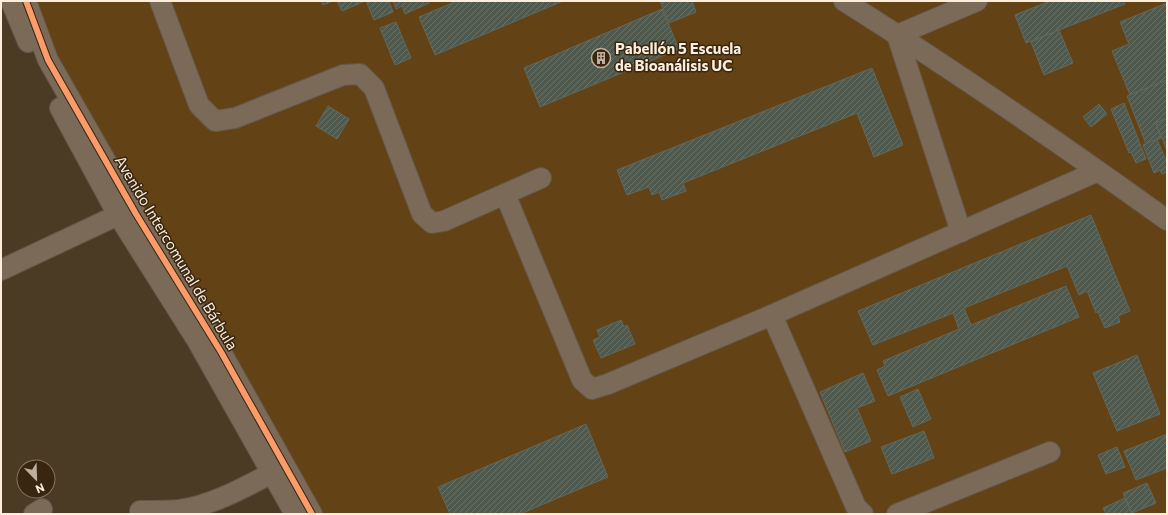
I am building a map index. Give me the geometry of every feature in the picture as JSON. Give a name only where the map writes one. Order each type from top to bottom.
[{"type":"street","name":"Avenido Intercomunal de Bárbula","points":[[11,1],[41,73],[118,216],[198,342],[295,514]]},
{"type":"street","name":"Avenido Intercomunal de Bárbula","points":[[26,1],[48,60],[136,214],[221,352],[312,514]]},
{"type":"street","points":[[160,1],[199,105],[215,121],[235,118],[343,75],[360,74],[374,88],[422,214],[432,223],[444,221],[541,178]]},
{"type":"street","points":[[844,1],[897,34],[1098,171],[1167,220]]},
{"type":"street","points":[[897,34],[977,1]]},
{"type":"street","points":[[897,34],[961,232]]},
{"type":"street","points":[[505,194],[582,380],[592,389],[608,384],[772,315],[1098,171]]},
{"type":"street","points":[[1,270],[118,216]]},
{"type":"street","points":[[772,315],[856,507],[863,514]]},
{"type":"street","points":[[897,514],[1050,452]]},
{"type":"street","points":[[140,511],[180,510],[207,503],[236,491],[272,473]]},
{"type":"shaded area","points":[[26,1],[1167,1],[1167,514],[312,514]]},
{"type":"building","points":[[321,1],[333,1],[323,5]]},
{"type":"building","points":[[337,1],[365,1],[342,11]]},
{"type":"building","points":[[366,1],[389,1],[393,12],[374,20]]},
{"type":"building","points":[[393,1],[428,1],[429,3],[405,14],[402,6],[396,9]]},
{"type":"building","points":[[457,1],[563,1],[435,55],[419,17]]},
{"type":"building","points":[[660,1],[692,1],[696,12],[669,23]]},
{"type":"building","points":[[1050,1],[1124,1],[1125,4],[1026,43],[1015,15]]},
{"type":"building","points":[[1167,3],[1167,80],[1130,95],[1112,51],[1129,44],[1120,22]]},
{"type":"building","name":"Pabellón 5 Escuela de Bioanálisis UC","points":[[662,9],[679,49],[540,107],[524,68]]},
{"type":"building","points":[[396,22],[411,58],[395,65],[380,28]]},
{"type":"building","points":[[1059,30],[1073,63],[1044,75],[1031,42]]},
{"type":"building","points":[[872,68],[903,145],[874,157],[857,113],[683,183],[686,191],[662,200],[659,192],[652,195],[649,187],[627,195],[617,170]]},
{"type":"building","points":[[1167,80],[1167,118],[1156,123],[1161,138],[1146,144],[1127,96]]},
{"type":"building","points":[[1124,103],[1146,159],[1136,163],[1131,152],[1129,153],[1111,109]]},
{"type":"building","points":[[1099,104],[1107,114],[1091,127],[1083,117]]},
{"type":"building","points":[[328,106],[349,119],[337,139],[316,126]]},
{"type":"building","points":[[1167,118],[1167,151],[1156,123]]},
{"type":"building","points":[[1157,139],[1167,163],[1167,172],[1162,174],[1160,170],[1154,173],[1143,145]]},
{"type":"building","points":[[1091,215],[1130,311],[1118,316],[1120,322],[1105,328],[1098,312],[1096,313],[1087,291],[1079,295],[1067,266],[964,308],[971,325],[1066,286],[1079,317],[888,396],[877,370],[885,366],[883,361],[959,329],[953,313],[873,345],[858,311]]},
{"type":"building","points":[[621,320],[624,327],[627,325],[635,344],[601,358],[593,340],[600,337],[597,330]]},
{"type":"building","points":[[1137,355],[1160,414],[1117,431],[1093,373]]},
{"type":"building","points":[[863,373],[875,401],[857,408],[871,441],[845,452],[820,392]]},
{"type":"building","points":[[918,389],[931,419],[913,427],[900,397]]},
{"type":"building","points":[[586,424],[608,477],[520,514],[450,514],[438,487]]},
{"type":"building","points":[[924,431],[934,458],[892,474],[881,447]]},
{"type":"building","points":[[1167,434],[1167,468],[1136,480],[1124,451]]},
{"type":"building","points":[[1117,447],[1125,467],[1106,474],[1098,455]]},
{"type":"building","points":[[1147,483],[1156,503],[1132,513],[1123,493]]},
{"type":"building","points":[[1125,498],[1132,514],[1106,514],[1103,508]]},
{"type":"cycle path","points":[[26,1],[48,60],[136,214],[221,352],[312,514]]},
{"type":"place","name":"Pabellón 5 Escuela de Bioanálisis UC","points":[[601,58]]}]
